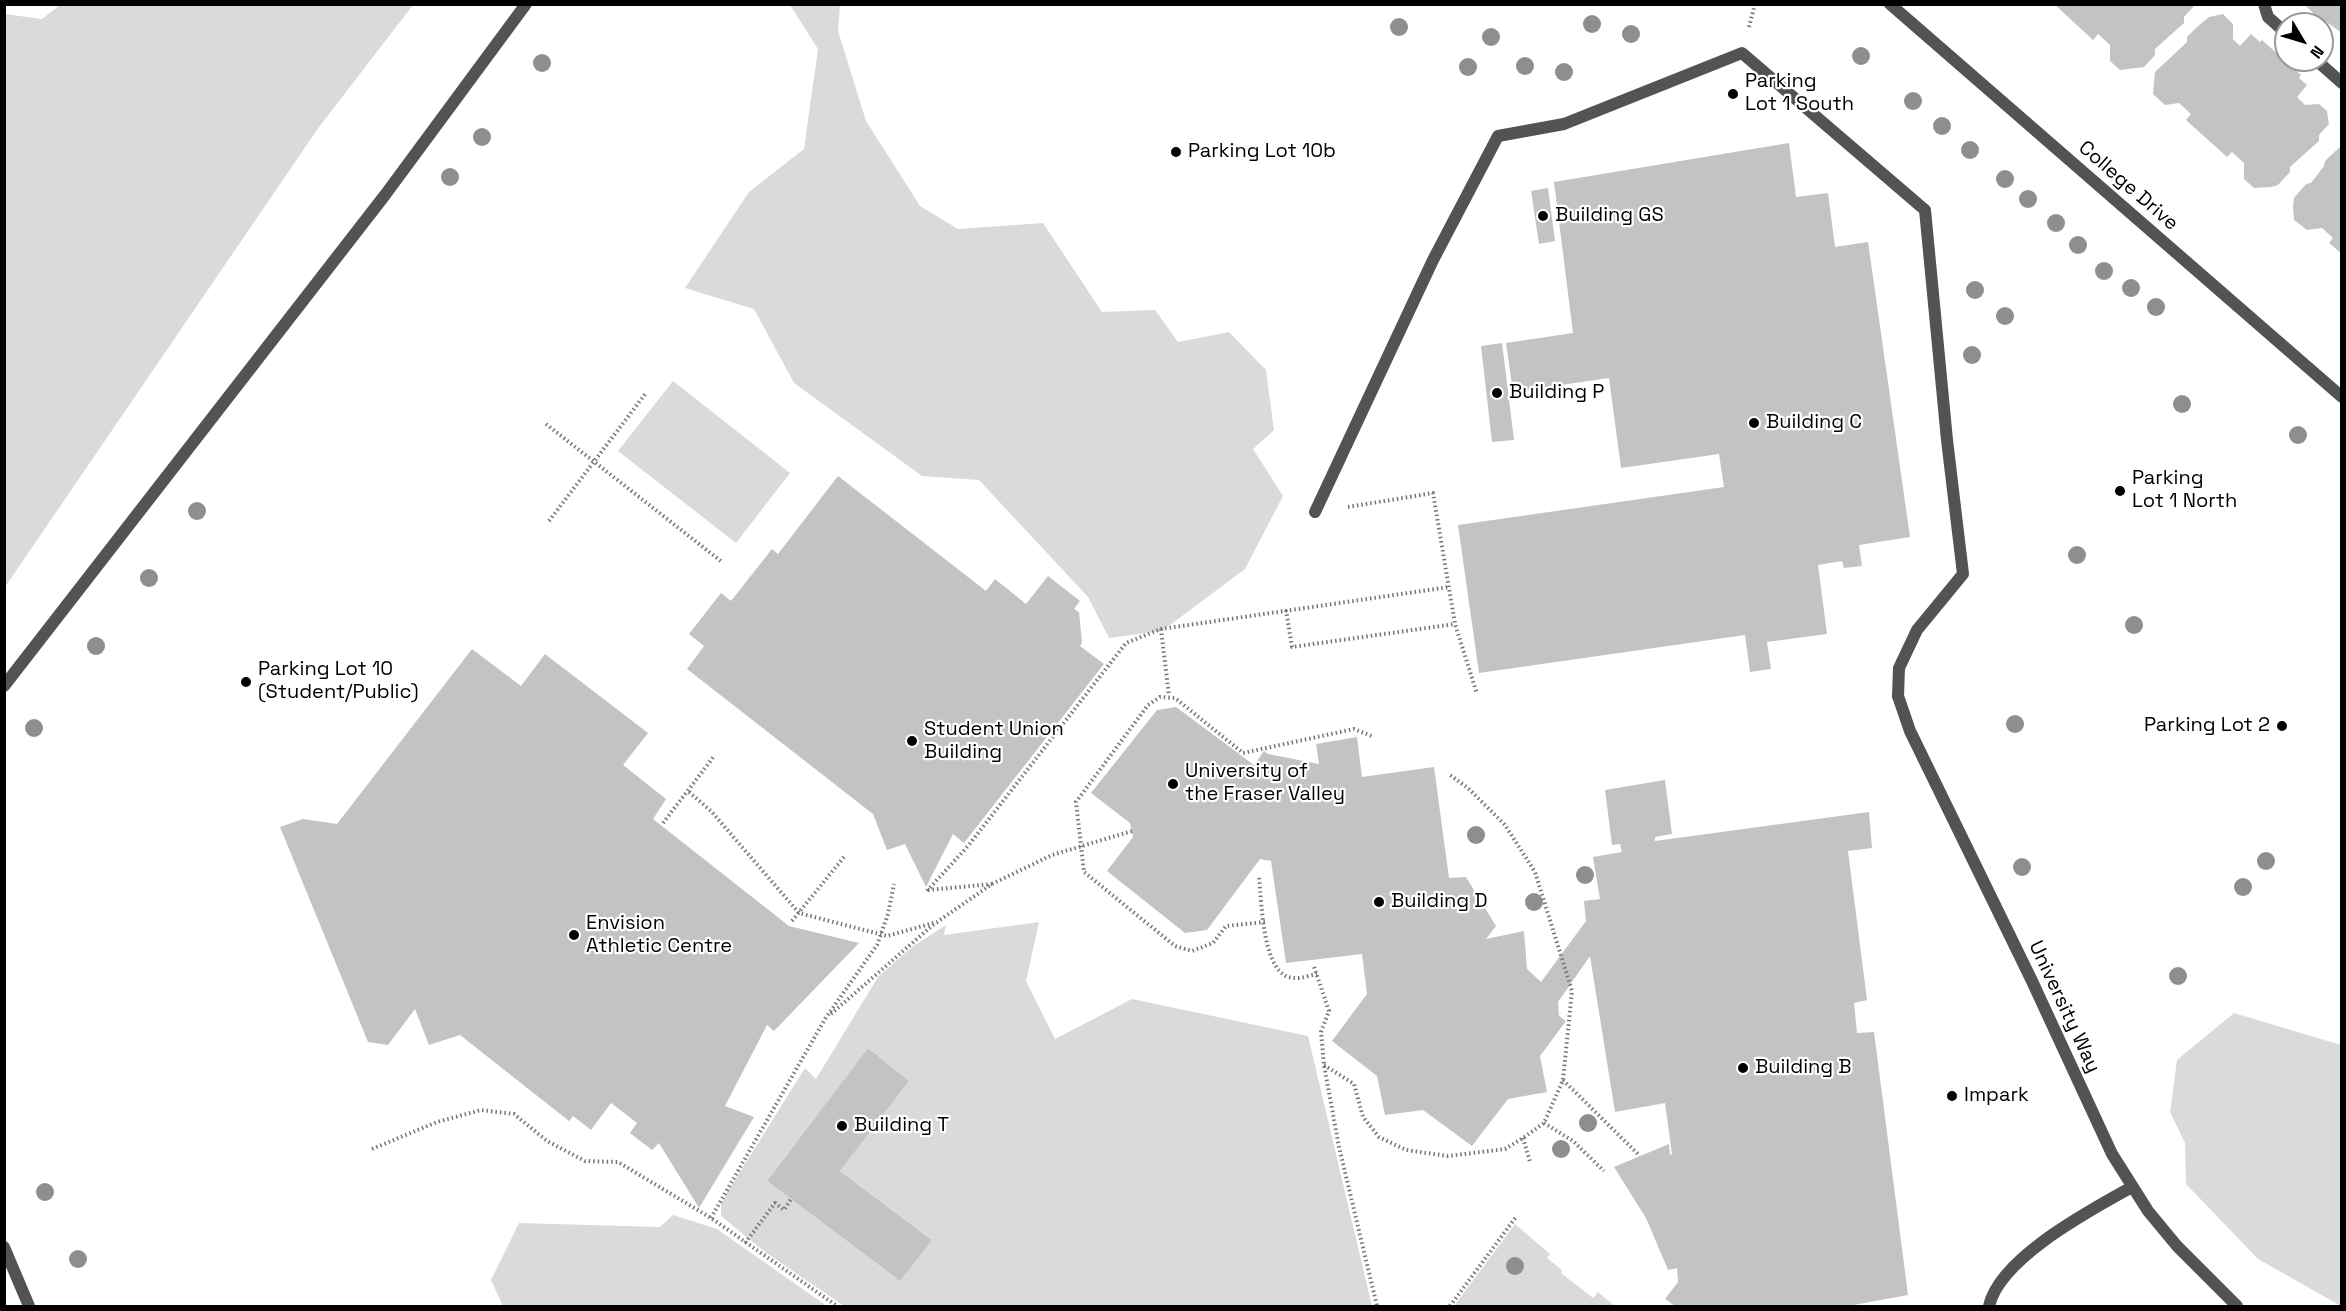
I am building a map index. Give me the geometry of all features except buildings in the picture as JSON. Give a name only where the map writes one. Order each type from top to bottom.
[{"type":"street","points":[[4,686],[385,195],[526,4]]},
{"type":"street","name":"College Drive","points":[[1890,4],[2342,397]]},
{"type":"street","points":[[2264,4],[2268,17],[2274,22]]},
{"type":"street","name":"University Way","points":[[1315,512],[1433,260],[1498,136],[1564,124],[1743,53],[1926,210],[1947,440],[1963,574],[1917,630],[1899,668],[1898,696],[1910,731],[2032,981],[2093,1114],[2132,1187],[2176,1246],[2236,1306]]},
{"type":"street","points":[[2330,72],[2342,83]]},
{"type":"street","points":[[1989,1306],[1992,1292],[2017,1261],[2132,1187]]},
{"type":"street","points":[[4,1247],[29,1306]]},
{"type":"path","points":[[549,521],[646,393]]},
{"type":"path","points":[[546,424],[722,562]]},
{"type":"path","points":[[1315,512],[1433,493],[1455,624],[1477,694]]},
{"type":"path","points":[[992,884],[927,891],[968,846],[1126,643],[1161,629],[1449,587]]},
{"type":"path","points":[[1286,610],[1292,647],[1455,624]]},
{"type":"path","points":[[1161,629],[1169,697]]},
{"type":"path","points":[[1265,922],[1226,927],[1212,943],[1192,951],[1175,946],[1084,872],[1076,802],[1148,705],[1160,697],[1175,698],[1243,753],[1354,729],[1374,737]]},
{"type":"path","points":[[663,823],[715,755]]},
{"type":"path","points":[[1324,1065],[1354,1084],[1363,1117],[1378,1137],[1406,1150],[1448,1156],[1505,1149],[1522,1138],[1544,1123],[1563,1080],[1572,991],[1535,872],[1505,825],[1468,788],[1450,775]]},
{"type":"path","points":[[688,792],[711,811],[799,913],[886,936],[937,922]]},
{"type":"path","points":[[825,1019],[937,922],[992,884],[1052,855],[1082,844],[1132,831]]},
{"type":"path","points":[[792,921],[844,857]]},
{"type":"path","points":[[1259,878],[1270,959],[1278,972],[1293,978],[1317,974]]},
{"type":"path","points":[[711,1218],[825,1019],[877,945],[888,914],[894,884]]},
{"type":"path","points":[[1314,967],[1329,1011],[1321,1032],[1324,1065],[1339,1147],[1377,1306]]},
{"type":"path","points":[[1563,1080],[1640,1156]]},
{"type":"path","points":[[372,1149],[437,1122],[481,1110],[514,1114],[547,1141],[585,1161],[618,1162],[711,1218],[837,1306]]},
{"type":"path","points":[[1544,1123],[1574,1141],[1604,1171]]},
{"type":"path","points":[[1522,1138],[1530,1162]]},
{"type":"path","points":[[745,1243],[775,1203],[784,1210],[791,1199]]},
{"type":"path","points":[[1450,1306],[1516,1217]]},
{"type":"shaded area","points":[[60,5],[413,5],[319,127],[5,587],[5,14],[42,19]]},
{"type":"shaded area","points":[[790,5],[840,5],[838,31],[866,121],[920,206],[958,229],[1043,223],[1102,312],[1155,310],[1178,342],[1229,332],[1266,370],[1274,430],[1253,449],[1283,496],[1245,569],[1162,631],[1109,638],[1088,597],[979,480],[922,476],[794,383],[754,309],[685,288],[749,192],[804,149],[818,49]]},
{"type":"shaded area","points":[[673,381],[790,473],[736,543],[618,451]]},
{"type":"shaded area","points":[[1039,922],[1026,981],[1055,1039],[1132,999],[1308,1036],[1372,1306],[844,1306],[765,1252],[721,1216],[721,1204],[725,1196],[805,1068],[816,1079],[878,977],[912,947],[946,925],[944,935]],"holes":[[[868,1048],[909,1081],[840,1171],[931,1239],[900,1281],[767,1181]]]},
{"type":"shaded area","points":[[2234,1013],[2341,1045],[2341,1306],[2258,1259],[2186,1184],[2185,1143],[2170,1112],[2177,1060]]},
{"type":"shaded area","points":[[673,1215],[717,1229],[827,1306],[503,1306],[491,1280],[519,1223],[660,1227]]},
{"type":"shaded area","points":[[1515,1224],[1550,1254],[1547,1258],[1562,1270],[1561,1273],[1593,1298],[1598,1292],[1615,1306],[1454,1306]]},
{"type":"place","name":"Parking Lot 1 South","points":[[1733,94]]},
{"type":"place","name":"Parking Lot 10b","points":[[1176,152]]},
{"type":"place","name":"Building GS","points":[[1543,216]]},
{"type":"place","name":"Building P","points":[[1497,393]]},
{"type":"place","name":"Building C","points":[[1754,423]]},
{"type":"place","name":"Parking Lot 1 North","points":[[2120,491]]},
{"type":"place","name":"Parking Lot 10 (Student/Public)","points":[[246,682]]},
{"type":"place","name":"Parking Lot 2","points":[[2282,726]]},
{"type":"place","name":"Student Union Building","points":[[912,741]]},
{"type":"place","name":"University of the Fraser Valley","points":[[1173,784]]},
{"type":"place","name":"Building D","points":[[1379,902]]},
{"type":"place","name":"Envision Athletic Centre","points":[[574,935]]},
{"type":"place","name":"Building B","points":[[1743,1068]]},
{"type":"place","name":"Impark","points":[[1952,1096]]},
{"type":"place","name":"Building T","points":[[842,1126]]}]
